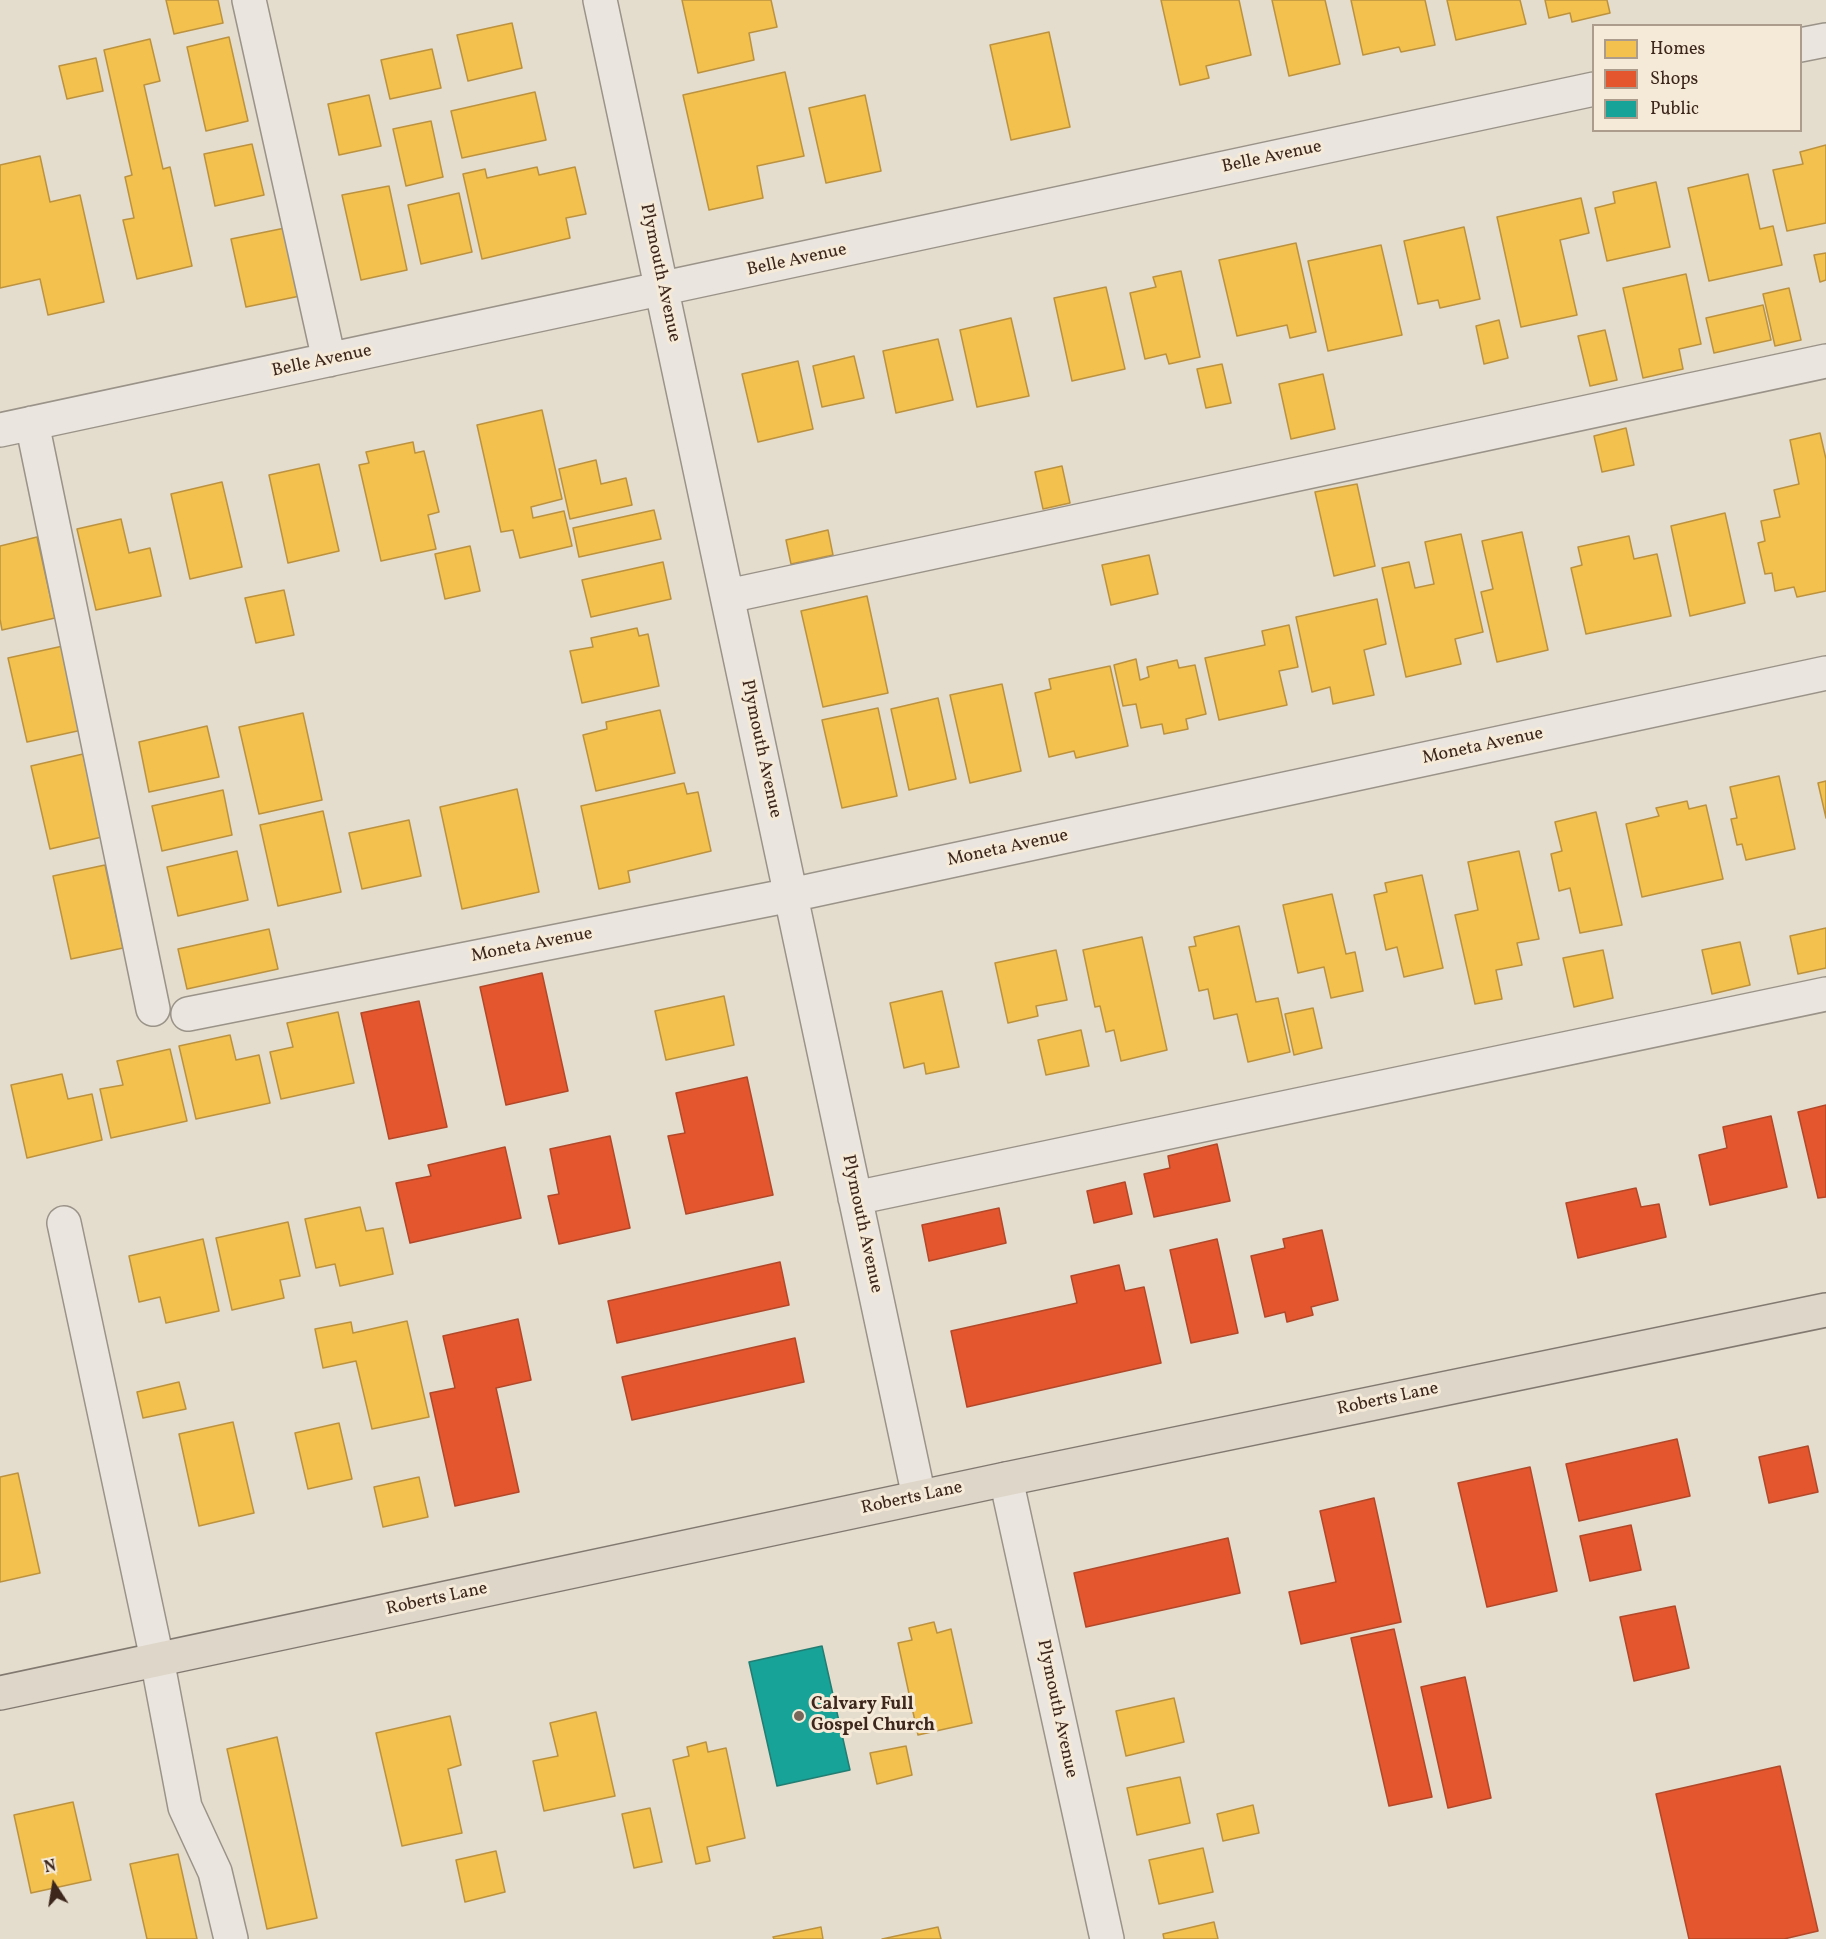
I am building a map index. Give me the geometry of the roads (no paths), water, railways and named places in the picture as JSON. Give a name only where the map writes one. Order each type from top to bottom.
[{"type":"main road","name":"Roberts Lane","points":[[0,1693],[919,1497],[1826,1310]]},
{"type":"street","points":[[249,0],[329,360]]},
{"type":"street","name":"Plymouth Avenue","points":[[600,0],[919,1497]]},
{"type":"street","points":[[1802,45],[1826,39]]},
{"type":"street","name":"Belle Avenue","points":[[0,430],[1592,89]]},
{"type":"street","points":[[728,596],[1826,361]]},
{"type":"street","points":[[32,423],[153,1009]]},
{"type":"street","name":"Moneta Avenue","points":[[188,1014],[791,895],[1826,673]]},
{"type":"street","points":[[855,1198],[1826,994]]},
{"type":"street","points":[[64,1223],[157,1659],[184,1807],[215,1872],[231,1939]]},
{"type":"street","name":"Plymouth Avenue","points":[[1005,1479],[1107,1939]]},
{"type":"place","name":"Calvary Full Gospel Church","points":[[799,1716]]}]
